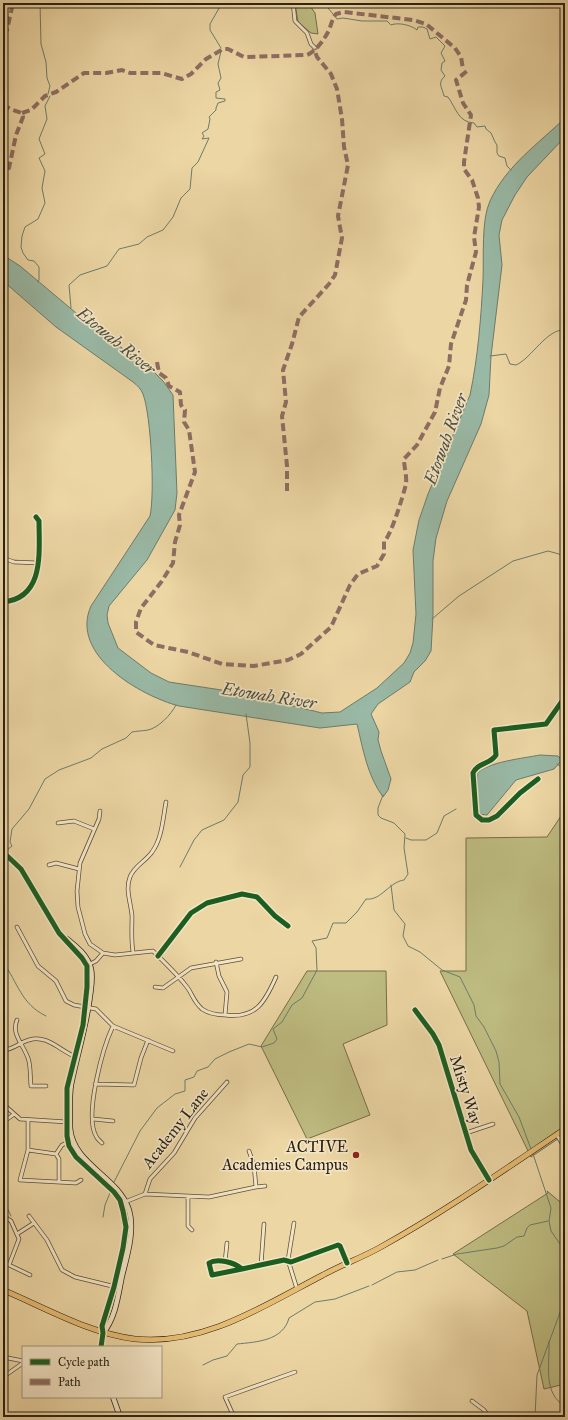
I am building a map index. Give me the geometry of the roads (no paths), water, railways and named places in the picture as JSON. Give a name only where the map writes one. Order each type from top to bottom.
[{"type":"main road","points":[[3,1290],[103,1333],[136,1339],[190,1336],[239,1318],[378,1248],[433,1217],[565,1129]]},
{"type":"street","points":[[294,3],[296,21],[307,33],[311,44],[315,48]]},
{"type":"street","points":[[3,602],[16,599],[29,589],[39,569],[39,521],[36,516]]},
{"type":"street","points":[[3,558],[14,562],[39,562]]},
{"type":"street","points":[[538,779],[522,791],[493,818],[485,821],[478,818],[475,810],[473,773],[476,768],[489,762],[496,755],[494,730],[546,724],[565,697]]},
{"type":"street","points":[[133,952],[130,933],[132,916],[127,887],[132,872],[152,853],[157,843],[166,802]]},
{"type":"street","points":[[100,811],[99,819],[85,850],[79,869],[78,907],[85,934],[90,944],[103,953],[115,955],[153,951],[179,977],[189,989],[193,1000],[204,1010],[236,1017],[249,1014],[258,1008],[268,996],[276,977]]},
{"type":"street","points":[[58,823],[74,821],[94,829]]},
{"type":"street","points":[[3,852],[21,869],[59,933],[82,952],[92,979],[87,1007],[86,1025],[67,1088],[67,1122],[76,1157],[114,1192],[123,1211],[126,1227],[114,1312],[108,1327],[103,1333],[101,1346]]},
{"type":"street","points":[[49,865],[56,863],[79,869]]},
{"type":"street","points":[[158,956],[190,913],[207,903],[242,894],[257,897],[275,916],[288,926]]},
{"type":"street","points":[[17,926],[38,966],[56,981],[66,1001],[74,1005],[96,1009],[100,1011],[114,1026],[173,1051]]},
{"type":"street","points":[[88,966],[96,961],[103,953]]},
{"type":"street","points":[[155,987],[163,988],[190,968],[216,962],[241,959]]},
{"type":"street","points":[[216,962],[219,976],[227,992],[225,1015]]},
{"type":"street","name":"Misty Way","points":[[415,1010],[433,1034],[439,1046],[471,1150],[489,1180]]},
{"type":"street","points":[[17,1020],[14,1026],[15,1033],[28,1059],[31,1086],[46,1086]]},
{"type":"street","points":[[102,1143],[95,1136],[93,1119],[95,1084],[109,1035],[114,1026]]},
{"type":"street","points":[[3,1050],[9,1050],[37,1038],[48,1041],[76,1057]]},
{"type":"street","points":[[95,1084],[134,1085],[141,1058],[148,1040]]},
{"type":"street","points":[[76,1057],[71,1088],[71,1141],[79,1154],[116,1189],[129,1211],[130,1238],[117,1288]]},
{"type":"street","name":"Academy Lane","points":[[125,1202],[145,1194],[150,1179],[174,1153],[195,1118],[227,1082]]},
{"type":"street","points":[[3,1104],[13,1115],[28,1121],[67,1122]]},
{"type":"street","points":[[3,1122],[13,1115]]},
{"type":"street","points":[[93,1119],[113,1121]]},
{"type":"street","points":[[28,1121],[28,1150],[20,1180],[76,1183],[81,1180]]},
{"type":"street","points":[[466,1133],[493,1124]]},
{"type":"street","points":[[3,1134],[5,1142],[3,1151]]},
{"type":"street","points":[[558,1134],[565,1141]]},
{"type":"street","points":[[558,1134],[565,1148]]},
{"type":"street","points":[[56,1154],[62,1145],[71,1141]]},
{"type":"street","points":[[28,1150],[56,1154]]},
{"type":"street","points":[[249,1151],[254,1164],[256,1188]]},
{"type":"street","points":[[56,1154],[60,1167],[60,1182]]},
{"type":"street","points":[[145,1194],[209,1197],[265,1186]]},
{"type":"street","points":[[188,1197],[188,1226],[192,1230]]},
{"type":"street","points":[[3,1216],[11,1221],[19,1239],[9,1265],[30,1275]]},
{"type":"street","points":[[29,1216],[47,1240],[58,1266],[62,1270],[75,1277],[117,1288]]},
{"type":"street","points":[[17,1234],[34,1223]]},
{"type":"street","points":[[294,1223],[288,1260],[297,1289]]},
{"type":"street","points":[[261,1265],[264,1224]]},
{"type":"street","points":[[226,1262],[227,1243]]},
{"type":"street","points":[[242,1269],[237,1265],[218,1260],[209,1262],[212,1275],[288,1260],[291,1262],[338,1245],[340,1246],[347,1263]]},
{"type":"street","points":[[3,1358],[22,1362]]},
{"type":"street","points":[[3,1377],[22,1363]]},
{"type":"street","points":[[234,1417],[225,1397],[278,1376],[295,1372]]},
{"type":"street","points":[[113,1398],[120,1417]]},
{"type":"street","points":[[472,1401],[484,1410],[489,1417]]},
{"type":"waterway","points":[[40,3],[41,44],[46,62],[47,78],[50,86],[48,94]]},
{"type":"waterway","points":[[221,48],[210,30],[210,24],[222,3]]},
{"type":"waterway","points":[[324,3],[337,19],[343,18],[362,21],[387,21],[391,25],[404,24],[417,30],[418,27],[423,27],[427,29],[430,39],[436,37],[445,46],[441,53],[445,61],[442,63],[441,70],[445,76],[441,81],[441,88],[444,96],[448,97],[458,114],[464,120],[474,123],[477,127],[485,126],[491,133],[497,145],[497,153],[499,156],[505,158],[507,166],[511,170]]},
{"type":"waterway","name":"Etowah River","points":[[71,308],[69,285],[80,275],[107,266],[119,249],[139,244],[147,237],[163,230],[173,217],[181,198],[190,189],[192,168],[198,162],[209,138],[202,139],[204,136],[202,133],[208,129],[209,117],[216,110],[218,103],[225,101],[225,99],[216,98],[216,92],[220,90],[218,83],[221,78],[218,64],[221,51]]},
{"type":"waterway","points":[[38,282],[39,267],[34,261],[28,260],[21,247],[25,227],[38,219],[45,203],[42,188],[45,171],[39,158],[45,154],[39,139],[47,119],[45,106],[50,96]]},
{"type":"waterway","points":[[490,356],[506,354],[510,364],[516,365],[528,356],[546,338],[558,331],[565,330]]},
{"type":"waterway","points":[[432,619],[459,596],[513,561],[548,551],[559,554],[565,559]]},
{"type":"waterway","points":[[7,850],[12,846],[10,842],[12,829],[29,809],[45,779],[59,770],[91,758],[102,749],[126,738],[132,732],[148,730],[156,727],[168,717],[176,705]]},
{"type":"waterway","points":[[180,867],[194,840],[202,830],[224,820],[238,802],[243,775],[250,767],[250,743],[246,714]]},
{"type":"waterway","points":[[557,764],[565,769]]},
{"type":"waterway","points":[[114,1182],[140,1131],[157,1108],[175,1094],[185,1091],[185,1080],[194,1077],[197,1071],[208,1067],[215,1059],[229,1052],[249,1044],[262,1047],[274,1043],[277,1039],[273,1029],[282,1022],[292,1005],[302,998],[317,970],[316,948],[312,941],[327,938],[333,923],[346,923],[357,912],[366,899],[376,897],[394,884],[404,880],[408,874],[404,848],[405,834],[394,823],[381,818],[378,815],[378,808],[383,795]]},
{"type":"waterway","points":[[406,838],[411,840],[426,840],[437,833],[444,816],[456,809]]},
{"type":"waterway","points":[[391,885],[394,910],[405,924],[403,936],[408,946],[420,952],[442,970],[460,977],[474,1005],[476,1016],[484,1027],[496,1051],[499,1062],[500,1084],[519,1117],[531,1149]]},
{"type":"waterway","points":[[3,962],[25,999],[46,1016]]},
{"type":"waterway","points":[[533,1154],[551,1208],[549,1221],[551,1231],[565,1251]]},
{"type":"waterway","points":[[103,1217],[105,1205],[110,1193]]},
{"type":"waterway","points":[[3,1199],[11,1216]]},
{"type":"waterway","points":[[442,1259],[457,1254],[504,1246],[517,1237],[524,1236],[530,1225],[548,1221]]},
{"type":"waterway","points":[[535,1417],[537,1375],[565,1299],[563,1272],[565,1251]]},
{"type":"waterway","points":[[372,1285],[397,1272],[415,1270],[438,1260]]},
{"type":"waterway","points":[[203,1365],[227,1356],[237,1344],[260,1341],[275,1336],[286,1326],[289,1318],[315,1302],[335,1299],[369,1286]]},
{"type":"waterway","points":[[549,1341],[548,1368],[550,1386],[558,1401],[565,1406]]},
{"type":"place","name":"ACTIVE Academies Campus","points":[[356,1155]]}]
